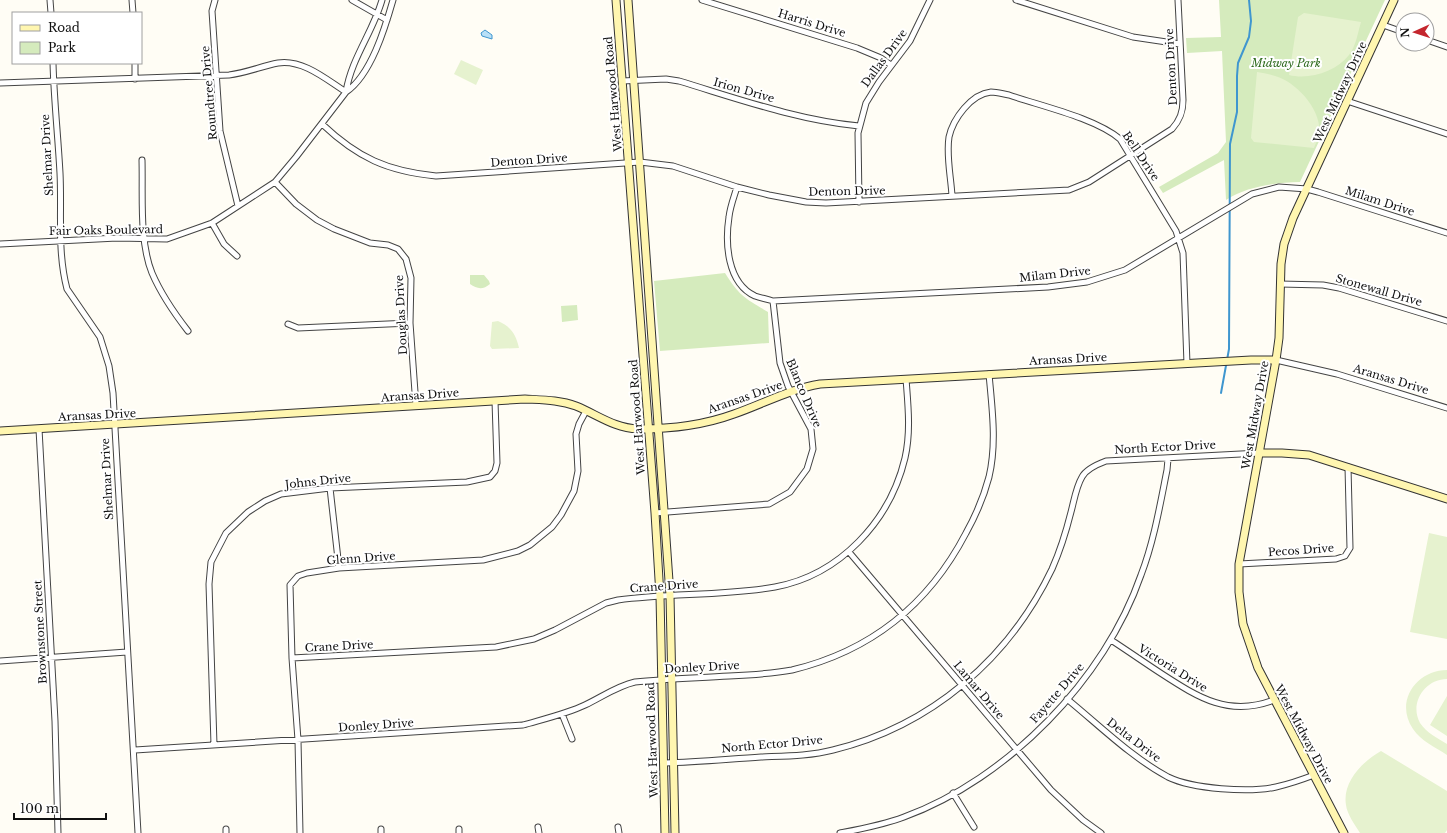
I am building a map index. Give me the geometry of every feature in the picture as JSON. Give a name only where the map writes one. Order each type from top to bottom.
[{"type":"street","points":[[50,0],[51,12]]},
{"type":"street","points":[[132,0],[132,12]]},
{"type":"street","name":"Roundtree Drive","points":[[215,0],[212,11],[220,131],[238,206]]},
{"type":"street","points":[[352,0],[387,20]]},
{"type":"street","name":"Fair Oaks Boulevard","points":[[346,92],[348,76],[378,15],[382,0]]},
{"type":"street","name":"Fair Oaks Boulevard","points":[[0,244],[144,237],[167,239],[212,224],[275,182],[346,92],[355,86],[363,74],[387,20],[393,0]]},
{"type":"street","name":"West Harwood Road","points":[[616,0],[630,163],[634,241],[648,428],[656,513],[665,763],[665,833]]},
{"type":"street","name":"West Harwood Road","points":[[628,0],[670,595],[675,833]]},
{"type":"street","name":"Harris Drive","points":[[702,0],[857,48],[881,58],[891,65]]},
{"type":"street","name":"Dallas Drive","points":[[859,202],[858,133],[866,103],[916,31],[930,0]]},
{"type":"street","points":[[1016,0],[1133,37],[1180,44]]},
{"type":"street","name":"Denton Drive","points":[[322,124],[342,143],[357,153],[387,167],[412,173],[436,176],[640,162],[673,166],[737,187],[806,202],[859,202],[1069,190],[1089,182],[1131,156],[1172,129],[1180,118],[1183,100],[1178,0]]},
{"type":"street","name":"West Midway Drive","points":[[1344,833],[1258,668],[1243,624],[1239,592],[1239,564],[1276,360],[1279,338],[1280,284],[1284,244],[1293,218],[1394,0]]},
{"type":"street","points":[[1383,24],[1395,29]]},
{"type":"street","points":[[1435,43],[1447,47]]},
{"type":"street","points":[[0,83],[54,80],[217,76],[246,72],[278,63],[287,63],[312,70],[346,92]]},
{"type":"street","name":"Shelmar Drive","points":[[53,64],[60,173],[60,240],[68,289],[100,336],[113,392],[127,652],[135,750],[138,833]]},
{"type":"street","points":[[135,64],[136,79]]},
{"type":"street","name":"Irion Drive","points":[[622,81],[679,81],[798,117],[823,122],[859,126]]},
{"type":"street","name":"Bell Drive","points":[[952,196],[948,150],[949,137],[959,116],[972,101],[985,94],[999,92],[1095,123],[1120,139],[1179,238],[1183,253],[1187,364]]},
{"type":"street","points":[[1347,101],[1447,134]]},
{"type":"street","points":[[142,160],[144,237],[151,272],[161,292],[188,330]]},
{"type":"street","name":"Douglas Drive","points":[[275,182],[296,204],[317,220],[334,230],[370,243],[388,245],[398,249],[406,259],[411,278],[410,323],[416,406]]},
{"type":"street","name":"Milam Drive","points":[[737,187],[729,216],[730,265],[740,284],[746,290],[755,296],[773,301],[1048,287],[1087,282],[1125,270],[1237,202],[1252,194],[1279,187],[1307,189],[1447,233]]},
{"type":"street","points":[[212,224],[224,244],[237,256]]},
{"type":"street","points":[[634,241],[645,240]]},
{"type":"street","name":"Stonewall Drive","points":[[1280,284],[1323,285],[1339,288],[1447,321]]},
{"type":"street","name":"Blanco Drive","points":[[656,513],[769,504],[790,492],[807,469],[813,449],[811,429],[788,386],[780,363],[773,301]]},
{"type":"street","points":[[288,324],[298,328],[410,323]]},
{"type":"street","name":"Aransas Drive","points":[[0,431],[495,401],[549,400],[566,403],[619,426],[659,428],[688,426],[722,418],[792,392],[820,384],[1276,360],[1337,374],[1447,408]]},
{"type":"street","name":"Donley Drive","points":[[135,750],[516,725],[562,714],[586,705],[624,684],[791,670],[856,647],[894,623],[920,599],[948,564],[974,518],[983,497],[989,476],[993,445],[989,374]]},
{"type":"street","name":"Crane Drive","points":[[292,658],[496,647],[534,639],[555,630],[606,603],[629,598],[755,590],[788,584],[815,574],[849,552],[877,521],[894,492],[908,442],[906,379]]},
{"type":"street","name":"Johns Drive","points":[[214,745],[209,620],[211,562],[231,528],[248,512],[265,501],[281,494],[330,488],[467,482],[490,477],[495,471],[496,462],[495,401]]},
{"type":"street","name":"Glenn Drive","points":[[300,833],[298,740],[292,658],[290,585],[298,576],[307,573],[339,568],[483,560],[518,551],[530,545],[556,521],[574,491],[578,471],[576,434],[579,424],[586,411]]},
{"type":"street","name":"Brownstone Street","points":[[39,429],[55,721],[58,833]]},
{"type":"street","name":"North Ector Drive","points":[[665,763],[797,755],[833,750],[893,729],[914,718],[962,686],[1000,650],[1030,609],[1052,569],[1065,537],[1079,485],[1086,472],[1106,461],[1282,452],[1309,456],[1348,467],[1447,499]]},
{"type":"street","name":"Fayette Drive","points":[[840,833],[878,825],[904,817],[954,793],[1016,750],[1067,699],[1093,667],[1111,640],[1125,613],[1141,576],[1156,526],[1168,459]]},
{"type":"street","name":"Pecos Drive","points":[[1239,564],[1336,559],[1346,556],[1350,548],[1348,467]]},
{"type":"street","points":[[330,488],[339,568]]},
{"type":"street","name":"Lamar Drive","points":[[849,552],[903,614],[1050,790],[1083,820],[1102,833]]},
{"type":"street","name":"Victoria Drive","points":[[1111,640],[1204,700],[1240,707],[1265,704],[1274,700]]},
{"type":"street","points":[[0,661],[127,652]]},
{"type":"street","name":"Delta Drive","points":[[1067,699],[1137,757],[1170,777],[1184,782],[1218,789],[1259,789],[1275,788],[1314,775]]},
{"type":"street","points":[[562,714],[572,739]]},
{"type":"street","points":[[954,793],[974,827]]},
{"type":"street","points":[[538,827],[539,833]]},
{"type":"street","points":[[618,827],[619,833]]},
{"type":"green space","name":"Midway Park","points":[[1219,0],[1385,0],[1300,182],[1281,183],[1252,188],[1226,200],[1224,160],[1163,193],[1159,187],[1218,153],[1226,142],[1222,51],[1187,53],[1186,38],[1221,37]]},
{"type":"green space","points":[[1304,13],[1361,22],[1355,43],[1344,61],[1322,73],[1305,76],[1289,75],[1298,17]]},
{"type":"green space","points":[[461,60],[483,70],[476,85],[454,74]]},
{"type":"green space","points":[[1257,72],[1273,75],[1283,79],[1300,91],[1307,99],[1313,108],[1319,127],[1319,137],[1314,148],[1254,142],[1251,138]]},
{"type":"green space","points":[[725,273],[739,292],[768,312],[769,343],[660,351],[654,281]]},
{"type":"green space","points":[[470,275],[484,275],[490,284],[482,288],[475,287],[470,284]]},
{"type":"green space","points":[[577,305],[578,320],[562,322],[561,306]]},
{"type":"green space","points":[[498,321],[506,325],[512,331],[519,348],[492,349],[490,346],[492,322]]},
{"type":"green space","points":[[1429,533],[1447,537],[1447,639],[1410,632]]},
{"type":"green space","points":[[1447,670],[1447,679],[1432,683],[1426,688],[1418,700],[1416,708],[1417,715],[1423,727],[1432,735],[1447,744],[1447,755],[1416,733],[1408,718],[1406,708],[1407,698],[1418,681],[1426,675],[1436,671]]},
{"type":"green space","points":[[1447,696],[1447,736],[1430,725]]},
{"type":"green space","points":[[1381,751],[1447,791],[1447,830],[1445,833],[1360,833],[1348,812],[1346,805],[1347,788],[1355,773],[1361,766]]},
{"type":"water","points":[[485,30],[492,35],[492,39],[482,36],[481,33]]},
{"type":"waterway","points":[[1221,393],[1229,349],[1230,144],[1237,112],[1238,63],[1249,37],[1251,21],[1249,0]]}]
